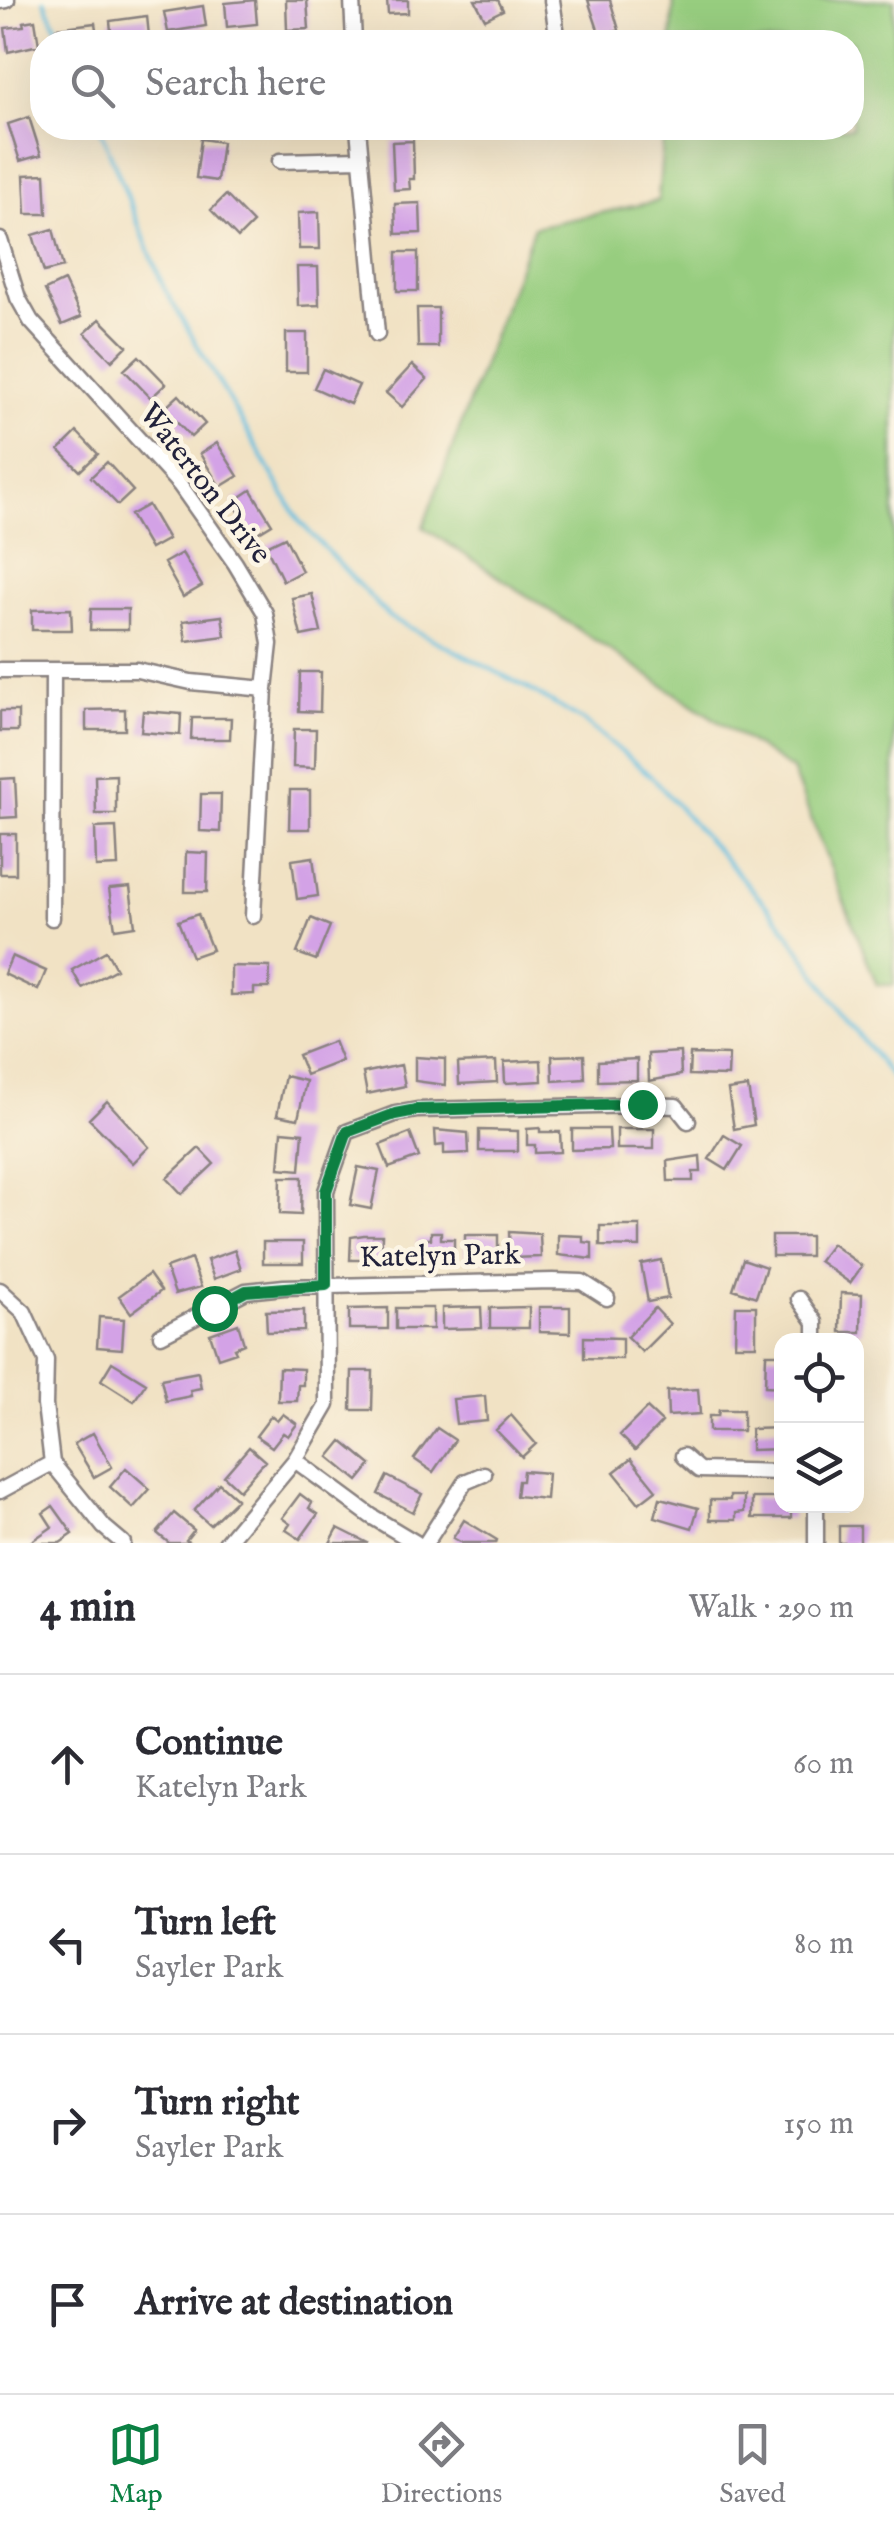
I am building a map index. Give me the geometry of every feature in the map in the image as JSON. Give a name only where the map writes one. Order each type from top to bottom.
[{"type":"street","points":[[352,0],[353,30]]},
{"type":"street","points":[[552,0],[556,30]]},
{"type":"street","points":[[358,140],[377,334]]},
{"type":"street","points":[[280,161],[359,159]]},
{"type":"street","name":"Waterton Drive","points":[[0,240],[18,298],[30,321],[158,458],[198,509],[265,613],[270,644],[252,916]]},
{"type":"street","points":[[0,670],[137,670],[191,682],[265,689]]},
{"type":"street","points":[[52,918],[54,672]]},
{"type":"street","points":[[226,1543],[296,1460],[327,1405],[326,1191],[347,1132],[416,1110],[642,1104],[676,1106],[688,1121]]},
{"type":"street","name":"Katelyn Park","points":[[161,1335],[246,1291],[326,1285],[582,1282],[608,1298]]},
{"type":"street","points":[[0,1290],[24,1312],[46,1360],[45,1404],[52,1463],[104,1527],[122,1543]]},
{"type":"street","points":[[798,1298],[815,1322],[815,1333]]},
{"type":"street","points":[[683,1456],[700,1470],[774,1472]]},
{"type":"street","points":[[296,1460],[371,1516],[416,1543]]},
{"type":"street","points":[[0,1490],[52,1463]]},
{"type":"street","points":[[426,1543],[465,1482],[484,1474]]},
{"type":"street","points":[[816,1513],[816,1543]]},
{"type":"green space","points":[[674,0],[894,0],[894,985],[877,985],[792,770],[423,527],[534,227],[658,201],[663,140],[864,140],[864,30],[672,30]]},
{"type":"building","points":[[255,0],[257,24],[227,27],[225,3]]},
{"type":"building","points":[[286,0],[307,0],[309,29],[287,30]]},
{"type":"building","points":[[387,0],[408,0],[408,13],[388,14]]},
{"type":"building","points":[[475,0],[498,0],[503,10],[485,19]]},
{"type":"building","points":[[588,0],[610,0],[619,30],[598,30]]},
{"type":"building","points":[[203,6],[206,26],[168,30],[164,12]]},
{"type":"building","points":[[147,16],[148,30],[111,30],[110,21]]},
{"type":"building","points":[[35,20],[37,30],[30,30],[30,47],[8,52],[5,28],[24,26],[23,22]]},
{"type":"building","points":[[95,23],[96,30],[56,30]]},
{"type":"building","points":[[29,117],[30,140],[36,140],[41,155],[20,161],[8,124]]},
{"type":"building","points":[[201,140],[222,142],[217,181],[196,178]]},
{"type":"building","points":[[413,141],[414,179],[409,179],[410,189],[394,190],[392,142]]},
{"type":"building","points":[[45,174],[47,214],[26,214],[24,175]]},
{"type":"building","points":[[226,195],[253,223],[238,238],[211,210]]},
{"type":"building","points":[[420,203],[421,233],[396,234],[395,204]]},
{"type":"building","points":[[319,212],[320,249],[299,249],[298,213]]},
{"type":"building","points":[[53,229],[63,267],[44,272],[33,235]]},
{"type":"building","points":[[397,252],[418,252],[418,291],[397,291]]},
{"type":"building","points":[[297,267],[318,267],[319,305],[298,306]]},
{"type":"building","points":[[64,281],[81,317],[62,325],[45,290]]},
{"type":"building","points":[[417,308],[438,308],[438,347],[418,347]]},
{"type":"building","points":[[100,319],[127,346],[112,361],[85,333]]},
{"type":"building","points":[[286,333],[307,333],[307,372],[286,372]]},
{"type":"building","points":[[139,356],[166,384],[151,398],[124,370]]},
{"type":"building","points":[[412,365],[427,379],[402,407],[386,393]]},
{"type":"building","points":[[323,369],[359,385],[350,404],[314,388]]},
{"type":"building","points":[[179,395],[205,424],[191,437],[164,409]]},
{"type":"building","points":[[77,432],[98,454],[80,471],[59,450]]},
{"type":"building","points":[[217,443],[238,476],[220,487],[200,454]]},
{"type":"building","points":[[107,462],[133,491],[118,505],[91,477]]},
{"type":"building","points":[[251,490],[272,524],[254,535],[233,502]]},
{"type":"building","points":[[148,505],[168,539],[150,549],[130,515]]},
{"type":"building","points":[[285,537],[302,571],[283,581],[266,546]]},
{"type":"building","points":[[182,553],[202,586],[183,597],[164,563]]},
{"type":"building","points":[[312,594],[321,632],[301,636],[292,598]]},
{"type":"building","points":[[71,609],[72,630],[32,630],[32,610]]},
{"type":"building","points":[[91,609],[128,609],[128,630],[90,630]]},
{"type":"building","points":[[222,616],[225,636],[186,641],[183,621]]},
{"type":"building","points":[[300,672],[321,672],[320,712],[299,711]]},
{"type":"building","points":[[125,709],[125,730],[86,730],[86,710]]},
{"type":"building","points":[[0,711],[18,711],[18,731],[0,731]]},
{"type":"building","points":[[143,711],[181,714],[180,735],[141,732]]},
{"type":"building","points":[[192,718],[231,718],[230,739],[191,739]]},
{"type":"building","points":[[294,729],[316,729],[315,768],[293,767]]},
{"type":"building","points":[[116,775],[116,814],[96,814],[95,776]]},
{"type":"building","points":[[15,778],[17,817],[0,818],[0,779]]},
{"type":"building","points":[[290,790],[310,790],[310,829],[289,829]]},
{"type":"building","points":[[201,794],[221,794],[220,832],[200,831]]},
{"type":"building","points":[[116,827],[118,866],[96,867],[95,828]]},
{"type":"building","points":[[0,834],[16,834],[16,874],[0,874]]},
{"type":"building","points":[[186,852],[208,853],[207,892],[185,892]]},
{"type":"building","points":[[313,857],[318,896],[297,899],[292,860]]},
{"type":"building","points":[[130,887],[135,926],[115,929],[109,889]]},
{"type":"building","points":[[198,914],[212,950],[192,957],[178,921]]},
{"type":"building","points":[[311,918],[330,926],[316,960],[297,953]]},
{"type":"building","points":[[106,951],[116,969],[82,988],[72,970]]},
{"type":"building","points":[[12,956],[46,971],[38,990],[4,974]]},
{"type":"building","points":[[231,966],[270,967],[269,988],[254,988],[254,994],[231,995]]},
{"type":"building","points":[[334,1041],[342,1061],[306,1075],[298,1055]]},
{"type":"building","points":[[680,1052],[681,1075],[649,1081],[648,1054]]},
{"type":"building","points":[[690,1054],[729,1055],[728,1076],[689,1075]]},
{"type":"building","points":[[584,1055],[585,1079],[553,1081],[552,1056]]},
{"type":"building","points":[[415,1057],[445,1059],[445,1085],[415,1081]]},
{"type":"building","points":[[637,1059],[637,1080],[598,1081],[598,1061]]},
{"type":"building","points":[[541,1060],[542,1081],[505,1083],[504,1062]]},
{"type":"building","points":[[496,1061],[497,1082],[459,1084],[458,1063]]},
{"type":"building","points":[[401,1065],[405,1086],[367,1094],[363,1073]]},
{"type":"building","points":[[285,1076],[306,1081],[298,1119],[277,1115]]},
{"type":"building","points":[[748,1087],[754,1125],[734,1129],[728,1090]]},
{"type":"building","points":[[107,1101],[149,1147],[133,1163],[89,1119]]},
{"type":"building","points":[[540,1128],[540,1132],[560,1132],[561,1152],[535,1153],[535,1145],[527,1145],[527,1129]]},
{"type":"building","points":[[572,1129],[609,1129],[610,1149],[572,1150]]},
{"type":"building","points":[[617,1129],[654,1129],[654,1149],[617,1149]]},
{"type":"building","points":[[435,1130],[468,1133],[469,1153],[444,1154],[444,1145],[436,1146]]},
{"type":"building","points":[[479,1130],[518,1131],[518,1151],[479,1151]]},
{"type":"building","points":[[282,1131],[303,1133],[300,1170],[279,1168]]},
{"type":"building","points":[[410,1133],[419,1157],[389,1168],[380,1145]]},
{"type":"building","points":[[724,1135],[742,1146],[727,1170],[709,1159]]},
{"type":"building","points":[[199,1148],[214,1164],[182,1194],[167,1178]]},
{"type":"building","points":[[700,1156],[701,1172],[693,1172],[693,1181],[668,1181],[667,1161]]},
{"type":"building","points":[[358,1167],[379,1171],[371,1209],[350,1205]]},
{"type":"building","points":[[281,1177],[302,1177],[301,1215],[280,1214]]},
{"type":"building","points":[[600,1226],[640,1226],[640,1247],[600,1246]]},
{"type":"building","points":[[431,1232],[441,1232],[441,1239],[454,1239],[454,1260],[417,1260],[417,1239],[431,1239]]},
{"type":"building","points":[[509,1232],[540,1234],[541,1257],[510,1258]]},
{"type":"building","points":[[382,1235],[381,1260],[350,1260],[351,1237]]},
{"type":"building","points":[[465,1235],[498,1235],[498,1260],[465,1255]]},
{"type":"building","points":[[558,1235],[583,1236],[583,1242],[592,1243],[592,1259],[558,1255]]},
{"type":"building","points":[[772,1236],[810,1236],[810,1256],[772,1256]]},
{"type":"building","points":[[263,1242],[303,1242],[303,1263],[263,1263]]},
{"type":"building","points":[[832,1244],[862,1266],[850,1283],[819,1261]]},
{"type":"building","points":[[235,1250],[241,1269],[214,1279],[207,1260]]},
{"type":"building","points":[[191,1259],[201,1287],[175,1294],[166,1268]]},
{"type":"building","points":[[743,1259],[766,1267],[756,1297],[733,1289]]},
{"type":"building","points":[[661,1260],[668,1298],[648,1302],[641,1264]]},
{"type":"building","points":[[149,1274],[161,1291],[131,1313],[119,1296]]},
{"type":"building","points":[[841,1293],[862,1294],[861,1332],[840,1332]]},
{"type":"building","points":[[736,1306],[756,1306],[756,1345],[735,1345]]},
{"type":"building","points":[[481,1307],[482,1328],[442,1329],[442,1308]]},
{"type":"building","points":[[529,1307],[529,1328],[490,1328],[490,1308]]},
{"type":"building","points":[[539,1307],[570,1307],[570,1333],[539,1332]]},
{"type":"building","points":[[388,1308],[388,1329],[349,1329],[349,1309]]},
{"type":"building","points":[[396,1308],[433,1308],[433,1329],[396,1329]]},
{"type":"building","points":[[655,1308],[670,1324],[642,1352],[627,1337]]},
{"type":"building","points":[[304,1310],[304,1331],[267,1332],[266,1311]]},
{"type":"building","points":[[99,1317],[124,1319],[122,1349],[97,1347]]},
{"type":"building","points":[[238,1324],[244,1344],[234,1348],[236,1352],[218,1358],[210,1334]]},
{"type":"building","points":[[584,1337],[622,1338],[622,1359],[584,1358]]},
{"type":"building","points":[[766,1354],[774,1354],[774,1387],[765,1386]]},
{"type":"building","points":[[112,1362],[146,1383],[134,1401],[101,1380]]},
{"type":"building","points":[[279,1368],[303,1369],[297,1401],[278,1401]]},
{"type":"building","points":[[352,1371],[373,1371],[372,1410],[351,1410]]},
{"type":"building","points":[[198,1372],[201,1388],[190,1390],[191,1396],[166,1401],[161,1379]]},
{"type":"building","points":[[698,1389],[700,1414],[668,1416],[667,1391]]},
{"type":"building","points":[[485,1396],[487,1421],[456,1424],[453,1399]]},
{"type":"building","points":[[647,1408],[662,1422],[635,1450],[620,1435]]},
{"type":"building","points":[[719,1410],[743,1410],[743,1431],[709,1431],[709,1416],[718,1416]]},
{"type":"building","points":[[283,1414],[297,1424],[288,1436],[283,1433],[272,1447],[256,1436],[271,1416],[277,1421]]},
{"type":"building","points":[[511,1415],[536,1444],[522,1457],[496,1430]]},
{"type":"building","points":[[437,1428],[455,1440],[433,1472],[414,1459]]},
{"type":"building","points":[[774,1428],[774,1449],[751,1450],[751,1429]]},
{"type":"building","points":[[93,1433],[112,1467],[94,1477],[74,1444]]},
{"type":"building","points":[[342,1441],[371,1465],[358,1481],[329,1457]]},
{"type":"building","points":[[249,1447],[265,1461],[239,1490],[224,1476]]},
{"type":"building","points":[[631,1459],[656,1490],[639,1503],[614,1472]]},
{"type":"building","points":[[126,1468],[150,1489],[133,1508],[110,1487]]},
{"type":"building","points":[[523,1471],[548,1473],[546,1499],[516,1496]]},
{"type":"building","points":[[387,1476],[422,1494],[413,1512],[378,1494]]},
{"type":"building","points":[[219,1483],[237,1499],[210,1525],[194,1511]]},
{"type":"building","points":[[300,1494],[318,1514],[300,1539],[286,1530],[290,1524],[282,1518]]},
{"type":"building","points":[[730,1496],[744,1496],[744,1512],[736,1513],[736,1520],[710,1520],[710,1500],[730,1500]]},
{"type":"building","points":[[660,1498],[698,1508],[692,1528],[655,1517]]},
{"type":"building","points":[[752,1498],[774,1498],[774,1513],[791,1513],[791,1518],[752,1518]]},
{"type":"building","points":[[53,1506],[73,1534],[60,1543],[29,1543],[52,1527],[43,1513]]},
{"type":"building","points":[[174,1513],[194,1530],[186,1540],[190,1543],[169,1543],[157,1533]]},
{"type":"building","points":[[464,1520],[497,1540],[496,1543],[462,1543],[453,1538]]},
{"type":"building","points":[[839,1526],[860,1526],[860,1543],[839,1543]]},
{"type":"building","points":[[338,1528],[368,1543],[330,1543]]},
{"type":"waterway","points":[[44,0],[58,30]]},
{"type":"waterway","points":[[105,140],[164,288],[300,522],[389,617],[585,722],[651,776],[780,921],[850,1024],[894,1080]]},
{"type":"route","points":[[214,1308],[246,1291],[326,1285],[326,1191],[347,1132],[416,1110],[642,1104]]}]
